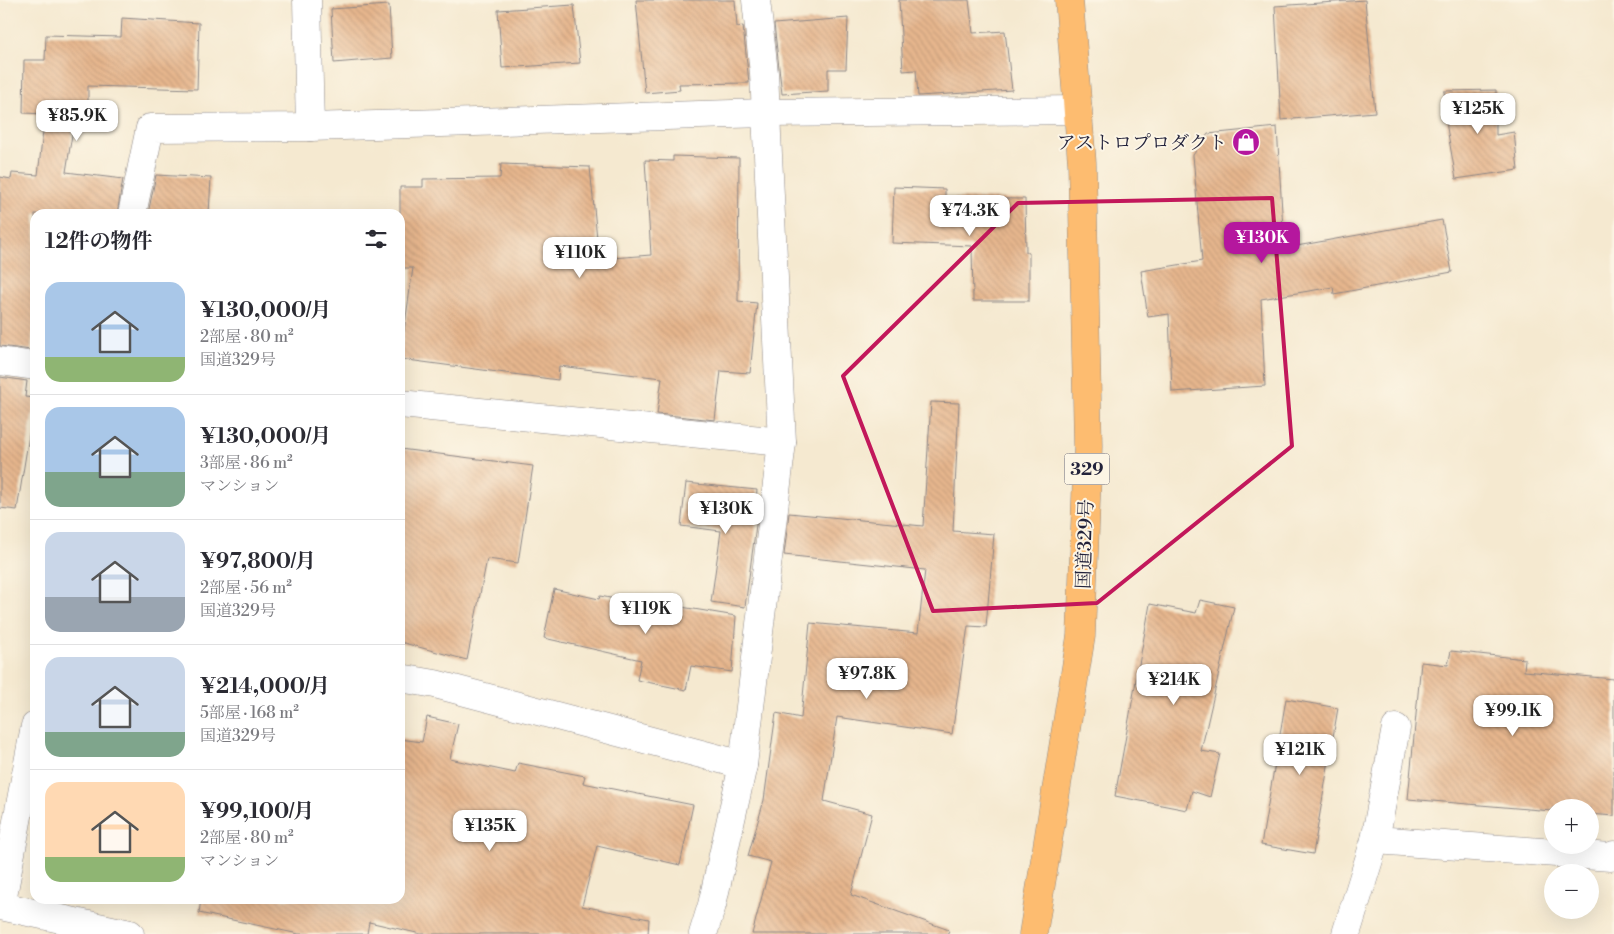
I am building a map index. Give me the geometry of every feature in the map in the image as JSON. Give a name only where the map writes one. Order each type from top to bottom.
[{"type":"highway","name":"国道329号","points":[[1033,934],[1081,636],[1088,446],[1082,163],[1069,0]]},
{"type":"street","points":[[308,0],[310,127]]},
{"type":"street","points":[[703,934],[712,905],[743,765],[782,442],[764,73],[756,0]]},
{"type":"street","points":[[133,209],[150,128],[310,127],[765,112],[1078,110]]},
{"type":"street","points":[[0,361],[30,365]]},
{"type":"street","points":[[405,404],[782,442]]},
{"type":"street","points":[[405,679],[435,684],[743,765]]},
{"type":"street","points":[[1346,934],[1375,840],[1396,728]]},
{"type":"street","points":[[30,752],[1,906],[130,934]]},
{"type":"street","points":[[1375,840],[1611,857],[1614,855]]},
{"type":"highlighted area","points":[[1272,198],[1292,446],[1097,603],[933,611],[843,376],[1018,203]]},
{"type":"building","points":[[636,0],[735,0],[737,27],[743,26],[749,83],[679,84],[680,90],[645,93]]},
{"type":"building","points":[[899,0],[969,0],[973,33],[1005,31],[1012,90],[918,96],[916,70],[903,71]]},
{"type":"building","points":[[1365,0],[1375,112],[1281,120],[1275,6]]},
{"type":"building","points":[[389,5],[392,58],[334,63],[331,9]]},
{"type":"building","points":[[574,5],[580,63],[502,68],[498,10]]},
{"type":"building","points":[[122,18],[199,23],[197,89],[88,86],[88,116],[75,116],[66,172],[123,179],[118,209],[30,209],[30,350],[0,346],[0,177],[11,179],[12,173],[38,175],[45,114],[23,113],[24,60],[45,60],[46,35],[121,37]]},
{"type":"building","points":[[848,18],[846,69],[828,69],[828,91],[782,94],[774,24]]},
{"type":"building","points":[[1496,90],[1496,135],[1514,132],[1518,170],[1456,179],[1447,128],[1444,91]]},
{"type":"building","points":[[1277,127],[1284,246],[1290,245],[1291,247],[1442,220],[1452,272],[1334,294],[1333,287],[1261,299],[1265,386],[1172,392],[1169,314],[1148,317],[1141,271],[1202,261],[1193,155],[1208,134]]},
{"type":"building","points":[[673,156],[739,158],[738,301],[757,303],[750,373],[721,371],[715,420],[657,414],[662,378],[559,366],[558,380],[405,360],[405,324],[413,268],[405,268],[405,209],[400,209],[400,187],[423,187],[423,179],[500,178],[501,164],[590,167],[599,259],[651,255],[645,160],[673,161]]},
{"type":"building","points":[[156,175],[211,178],[209,209],[149,209]]},
{"type":"building","points":[[894,187],[945,189],[945,198],[1025,199],[1026,252],[1029,252],[1029,301],[973,301],[972,246],[892,243]]},
{"type":"building","points":[[0,377],[27,381],[25,397],[30,398],[30,429],[17,510],[0,508]]},
{"type":"building","points":[[931,402],[959,403],[953,531],[994,534],[986,627],[968,626],[952,734],[837,717],[824,801],[872,814],[851,895],[949,930],[948,934],[752,934],[771,862],[748,856],[764,800],[776,713],[801,718],[810,623],[918,633],[925,570],[784,555],[789,513],[923,526]]},
{"type":"building","points":[[405,450],[533,466],[518,563],[487,559],[467,660],[405,643]]},
{"type":"building","points":[[686,483],[757,490],[755,510],[758,510],[745,607],[711,602],[721,531],[681,526]]},
{"type":"building","points":[[554,589],[599,599],[600,596],[651,606],[651,602],[736,616],[732,672],[691,666],[686,690],[637,680],[641,660],[544,638]]},
{"type":"building","points":[[1200,600],[1234,607],[1201,751],[1220,754],[1210,797],[1192,791],[1187,810],[1115,796],[1150,604],[1196,613]]},
{"type":"building","points":[[1451,651],[1525,659],[1524,671],[1614,679],[1614,816],[1599,815],[1599,799],[1544,799],[1544,810],[1408,799],[1421,662],[1448,665]]},
{"type":"building","points":[[1286,699],[1338,708],[1313,854],[1261,845]]},
{"type":"building","points":[[427,717],[458,724],[450,759],[515,773],[518,763],[585,776],[583,783],[693,805],[680,865],[597,846],[582,906],[649,919],[648,934],[421,934],[369,922],[367,934],[299,934],[199,913],[200,904],[405,904],[405,740],[422,742]]},
{"type":"place","name":"アストロプロダクト","points":[[1246,142]]}]
